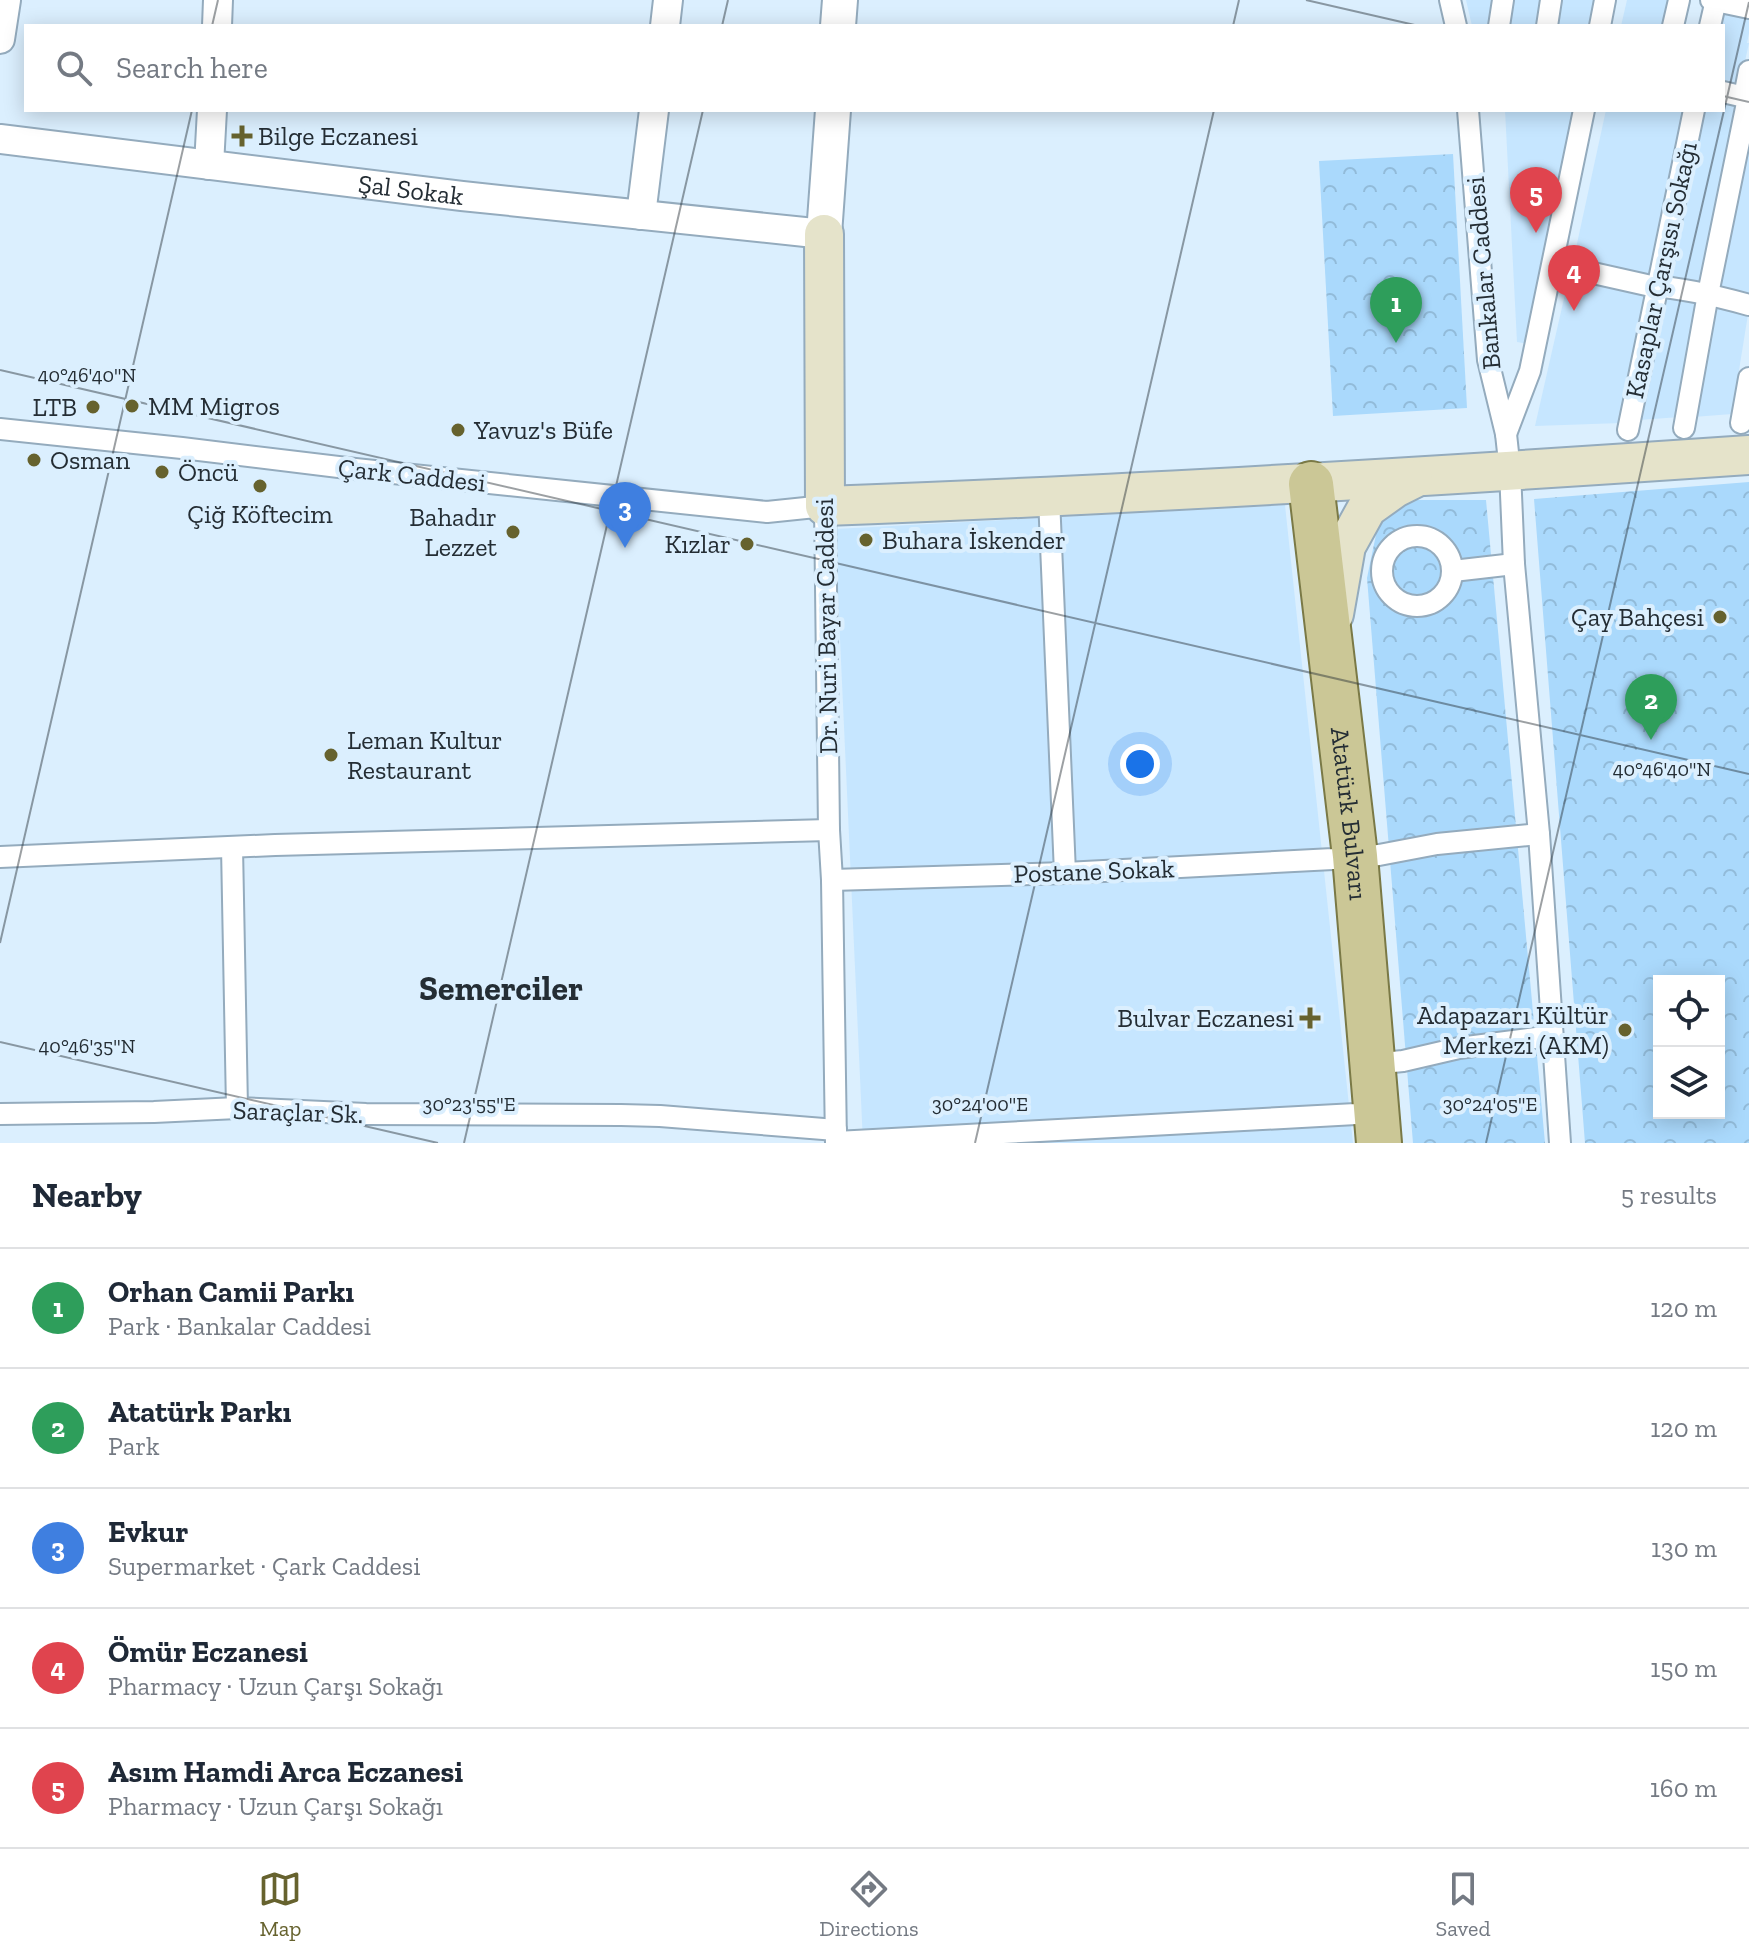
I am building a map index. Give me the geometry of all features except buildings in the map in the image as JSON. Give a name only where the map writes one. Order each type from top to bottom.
[{"type":"main road","name":"Dr. Nuri Bayar Caddesi","points":[[824,234],[825,506]]},
{"type":"main road","points":[[1330,634],[1346,546],[1367,508],[1395,488],[1419,477],[1508,453],[1745,439]]},
{"type":"main road","points":[[825,506],[1049,498],[1419,477]]},
{"type":"main road","name":"Atatürk Bulvarı","points":[[1311,484],[1355,856],[1378,1126]]},
{"type":"street","points":[[0,39],[6,0]]},
{"type":"street","points":[[665,24],[668,0]]},
{"type":"street","points":[[838,24],[840,0]]},
{"type":"street","points":[[1450,0],[1456,24]]},
{"type":"street","points":[[1499,24],[1503,0]]},
{"type":"street","points":[[1547,24],[1551,0]]},
{"type":"street","points":[[1600,24],[1605,0]]},
{"type":"street","points":[[1673,24],[1679,0]]},
{"type":"street","points":[[1710,24],[1714,0],[1749,8]]},
{"type":"street","points":[[1684,428],[1747,97],[1749,71]]},
{"type":"street","points":[[1725,92],[1747,97]]},
{"type":"street","points":[[209,165],[212,112]]},
{"type":"street","points":[[641,215],[654,112]]},
{"type":"street","name":"Dr. Nuri Bayar Caddesi","points":[[824,234],[833,112]]},
{"type":"street","name":"Bankalar Caddesi","points":[[1468,112],[1488,360],[1508,453]]},
{"type":"street","points":[[1560,1143],[1508,453],[1530,371],[1584,112]]},
{"type":"street","name":"Kasaplar Çarşısı Sokağı","points":[[1628,430],[1694,112]]},
{"type":"street","name":"Şal Sokak","points":[[0,139],[447,194],[824,234]]},
{"type":"street","points":[[1553,264],[1749,305]]},
{"type":"street","points":[[1745,439],[1749,378]]},
{"type":"street","name":"Çark Caddesi","points":[[0,429],[767,512],[825,506]]},
{"type":"street","points":[[1049,498],[1065,873]]},
{"type":"street","name":"Dr. Nuri Bayar Caddesi","points":[[825,506],[836,1138]]},
{"type":"street","points":[[1453,571],[1514,564]]},
{"type":"street","points":[[0,857],[232,847],[829,830]]},
{"type":"street","name":"Postane Sokak","points":[[832,880],[1065,873],[1333,859],[1539,834]]},
{"type":"street","points":[[232,847],[237,1108]]},
{"type":"street","points":[[1372,1064],[1551,1036]]},
{"type":"street","name":"Saraçlar Sk.","points":[[0,1114],[237,1108],[366,1114],[660,1116],[836,1138],[1356,1114],[1378,1126]]},
{"type":"shaded area","points":[[1466,0],[1496,0],[1494,24],[1472,24]]},
{"type":"shaded area","points":[[1508,0],[1543,0],[1539,24],[1504,24]]},
{"type":"shaded area","points":[[1561,0],[1595,0],[1590,24],[1555,24]]},
{"type":"shaded area","points":[[1627,0],[1674,0],[1667,24],[1621,24]]},
{"type":"shaded area","points":[[1720,4],[1749,15],[1749,43],[1740,84],[1725,80],[1725,24],[1715,24]]},
{"type":"shaded area","points":[[1725,100],[1739,104],[1703,290],[1665,282],[1705,112],[1725,112]]},
{"type":"shaded area","points":[[1505,112],[1574,112],[1529,344],[1517,342]]},
{"type":"shaded area","points":[[1606,112],[1688,112],[1653,280],[1573,262]]},
{"type":"shaded area","points":[[1749,112],[1749,300],[1716,291]]},
{"type":"shaded area","points":[[1570,272],[1649,290],[1621,423],[1535,426]]},
{"type":"shaded area","points":[[1664,291],[1702,299],[1680,417],[1639,420]]},
{"type":"shaded area","points":[[1715,301],[1749,308],[1732,414],[1693,417]]},
{"type":"shaded area","points":[[1285,505],[1353,1143],[863,1143],[835,529]]},
{"type":"green space","points":[[1453,154],[1467,408],[1333,416],[1319,161]]},
{"type":"green space","points":[[1749,482],[1749,1143],[1585,1143],[1534,499]]},
{"type":"green space","points":[[1397,500],[1486,500],[1545,1143],[1413,1143],[1367,578],[1378,525]]},
{"type":"place","name":"Bilge Eczanesi","points":[[242,136]]},
{"type":"place","name":"Asım Hamdi Arca Eczanesi","points":[[1536,233]]},
{"type":"place","name":"Ömür Eczanesi","points":[[1574,311]]},
{"type":"place","name":"Orhan Camii Parkı","points":[[1396,343]]},
{"type":"place","name":"MM Migros","points":[[132,406]]},
{"type":"place","name":"LTB","points":[[93,407]]},
{"type":"place","name":"Yavuz's Büfe","points":[[458,430]]},
{"type":"place","name":"Osman","points":[[34,460]]},
{"type":"place","name":"Öncü","points":[[162,472]]},
{"type":"place","name":"Çiğ Köftecim","points":[[260,486]]},
{"type":"place","name":"Bahadır Lezzet","points":[[513,532]]},
{"type":"place","name":"Buhara İskender","points":[[866,540]]},
{"type":"place","name":"Kızlar","points":[[747,544]]},
{"type":"place","name":"Evkur","points":[[625,548]]},
{"type":"place","name":"Çay Bahçesi","points":[[1720,617]]},
{"type":"place","name":"Atatürk Parkı","points":[[1651,740]]},
{"type":"place","name":"Leman Kultur Restaurant","points":[[331,755]]},
{"type":"place","name":"Bulvar Eczanesi","points":[[1310,1018]]},
{"type":"place","name":"Adapazarı Kültür Merkezi (AKM)","points":[[1625,1030]]},
{"type":"district","name":"Semerciler","points":[[501,988]]}]
